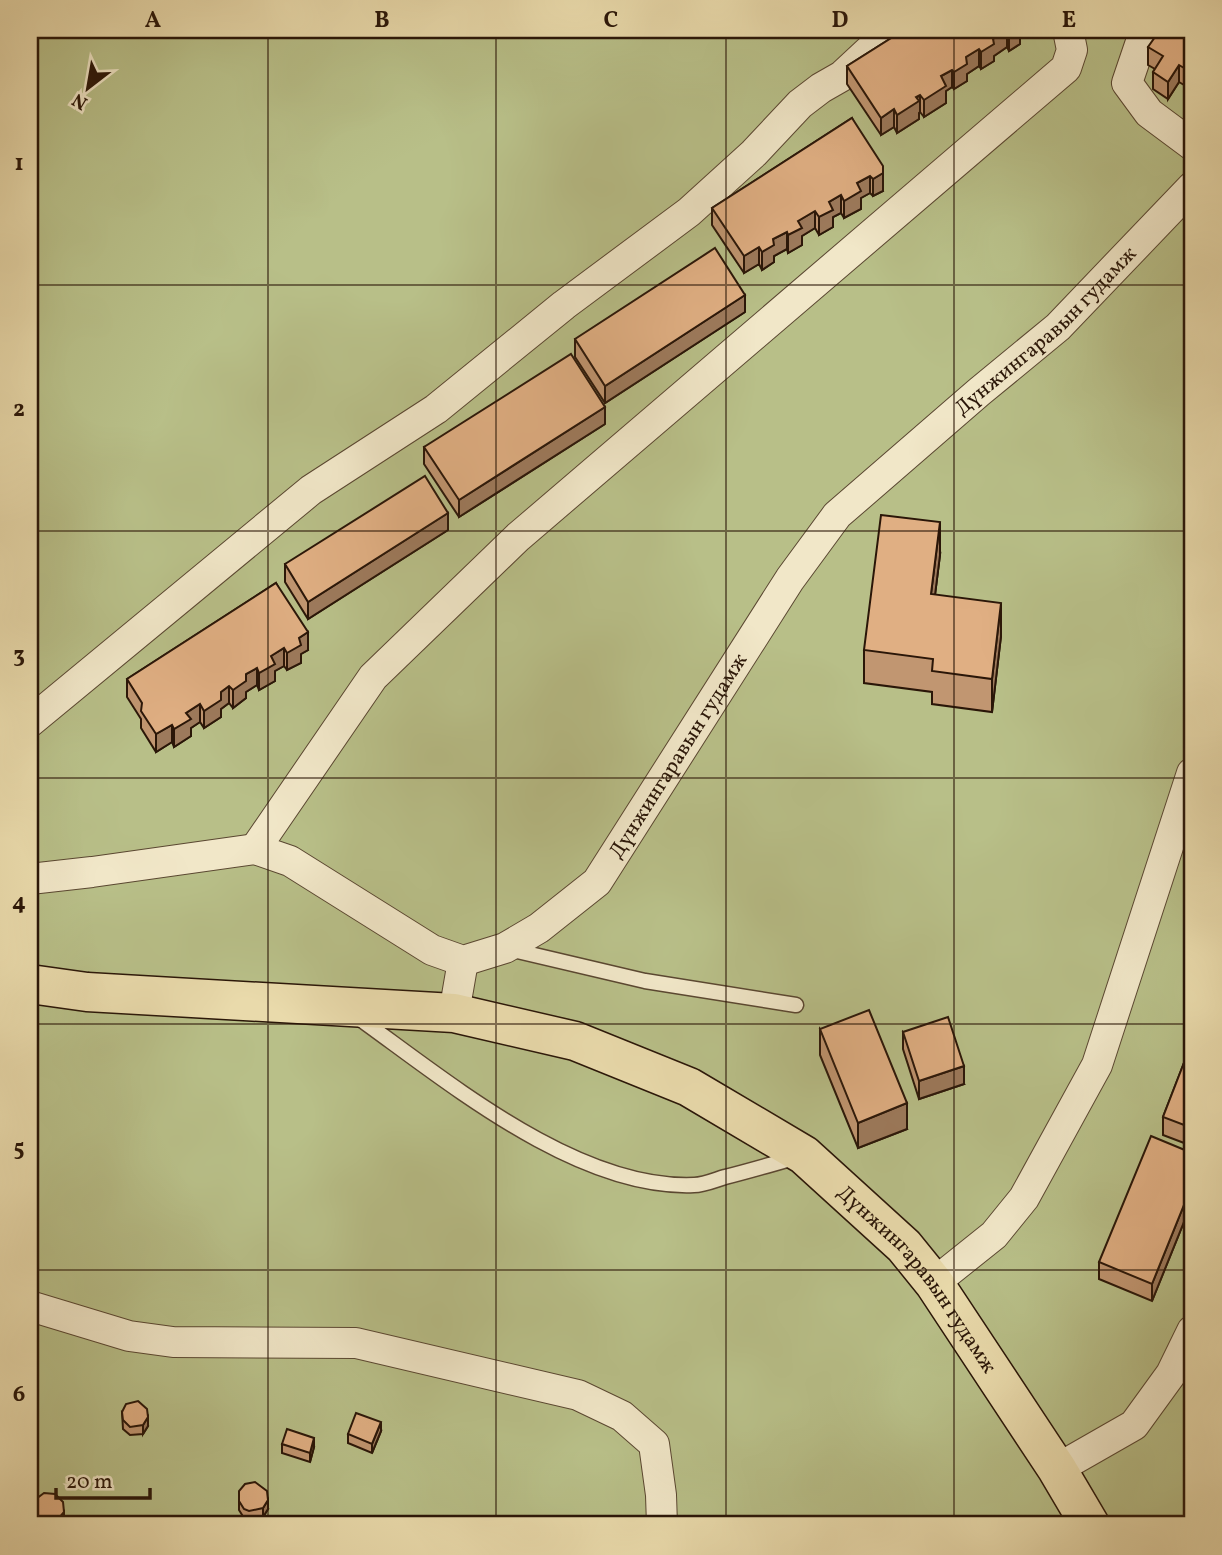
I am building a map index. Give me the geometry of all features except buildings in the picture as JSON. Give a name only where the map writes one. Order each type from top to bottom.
[{"type":"main road","name":"Дүнжингаравын гудамж","points":[[30,984],[87,992],[454,1013],[575,1041],[689,1087],[804,1155],[904,1246],[934,1283],[1057,1469],[1090,1525]]},
{"type":"street","points":[[30,722],[311,490],[436,409],[564,305],[689,212],[754,153],[800,104],[842,76],[871,49],[900,30]]},
{"type":"street","points":[[255,849],[373,677],[518,537],[1066,68],[1072,50],[1068,30]]},
{"type":"street","points":[[1145,30],[1126,83],[1149,113],[1192,145]]},
{"type":"street","name":"Дүнжингаравын гудамж","points":[[463,961],[505,948],[539,928],[597,882],[790,579],[837,515],[1058,327],[1192,187]]},
{"type":"street","points":[[934,1283],[994,1235],[1024,1198],[1097,1065],[1192,773]]},
{"type":"street","points":[[30,879],[92,873],[255,849],[290,860],[432,950],[463,961],[454,1013]]},
{"type":"street","points":[[30,1306],[129,1336],[162,1340],[219,1343],[356,1343],[578,1395],[622,1416],[654,1444],[662,1525]]},
{"type":"street","points":[[1057,1469],[1134,1425],[1171,1374],[1192,1331]]},
{"type":"lane","points":[[505,948],[646,981],[796,1005]]},
{"type":"lane","points":[[341,1005],[463,1093],[520,1129],[565,1154],[606,1170],[660,1184],[696,1185],[804,1155]]},
{"type":"green space","points":[[30,30],[1192,30],[1192,1525],[30,1525]]}]
